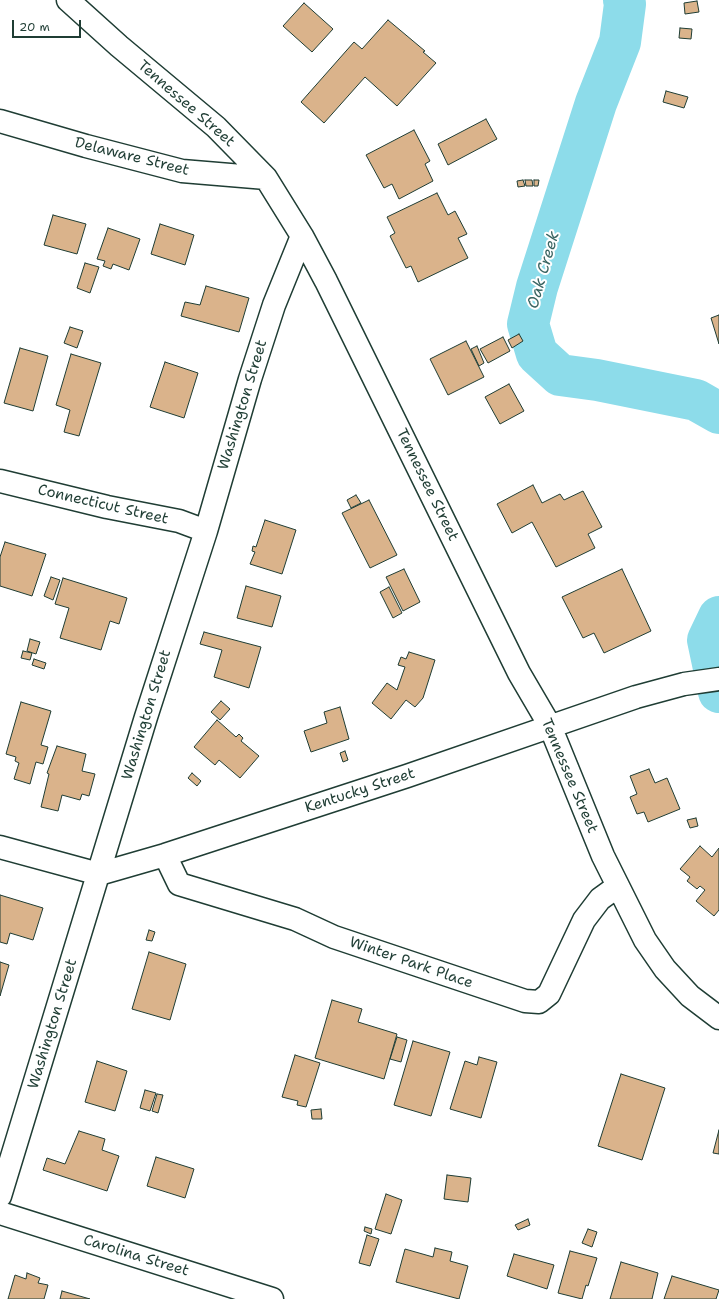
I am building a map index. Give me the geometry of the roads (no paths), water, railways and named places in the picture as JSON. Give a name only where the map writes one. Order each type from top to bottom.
[{"type":"street","name":"Tennessee Street","points":[[68,0],[119,46],[216,127],[266,178],[302,236],[326,280],[519,674],[550,726],[603,856],[645,940],[665,969],[690,996],[719,1018]]},
{"type":"street","name":"Delaware Street","points":[[0,121],[86,146],[182,171],[266,178]]},
{"type":"street","name":"Washington Street","points":[[0,1196],[146,717],[206,531],[250,380],[274,305],[302,236]]},
{"type":"street","name":"Connecticut Street","points":[[0,481],[107,507],[179,521],[206,531]]},
{"type":"street","name":"Kentucky Street","points":[[99,874],[165,855],[407,776],[636,697],[684,684],[719,679]]},
{"type":"street","points":[[0,847],[99,874]]},
{"type":"street","name":"Winter Park Place","points":[[165,855],[179,884],[294,919],[334,937],[525,1001],[539,1002],[549,994],[584,920],[600,899],[618,886]]},
{"type":"street","name":"Carolina Street","points":[[0,1213],[272,1299]]},
{"type":"waterway","name":"Oak Creek","points":[[624,0],[625,4],[620,42],[596,103],[537,287],[528,324],[537,354],[560,375],[597,380],[696,400],[719,413]]},
{"type":"waterway","name":"Oak Creek","points":[[719,617],[708,640],[719,692]]}]
